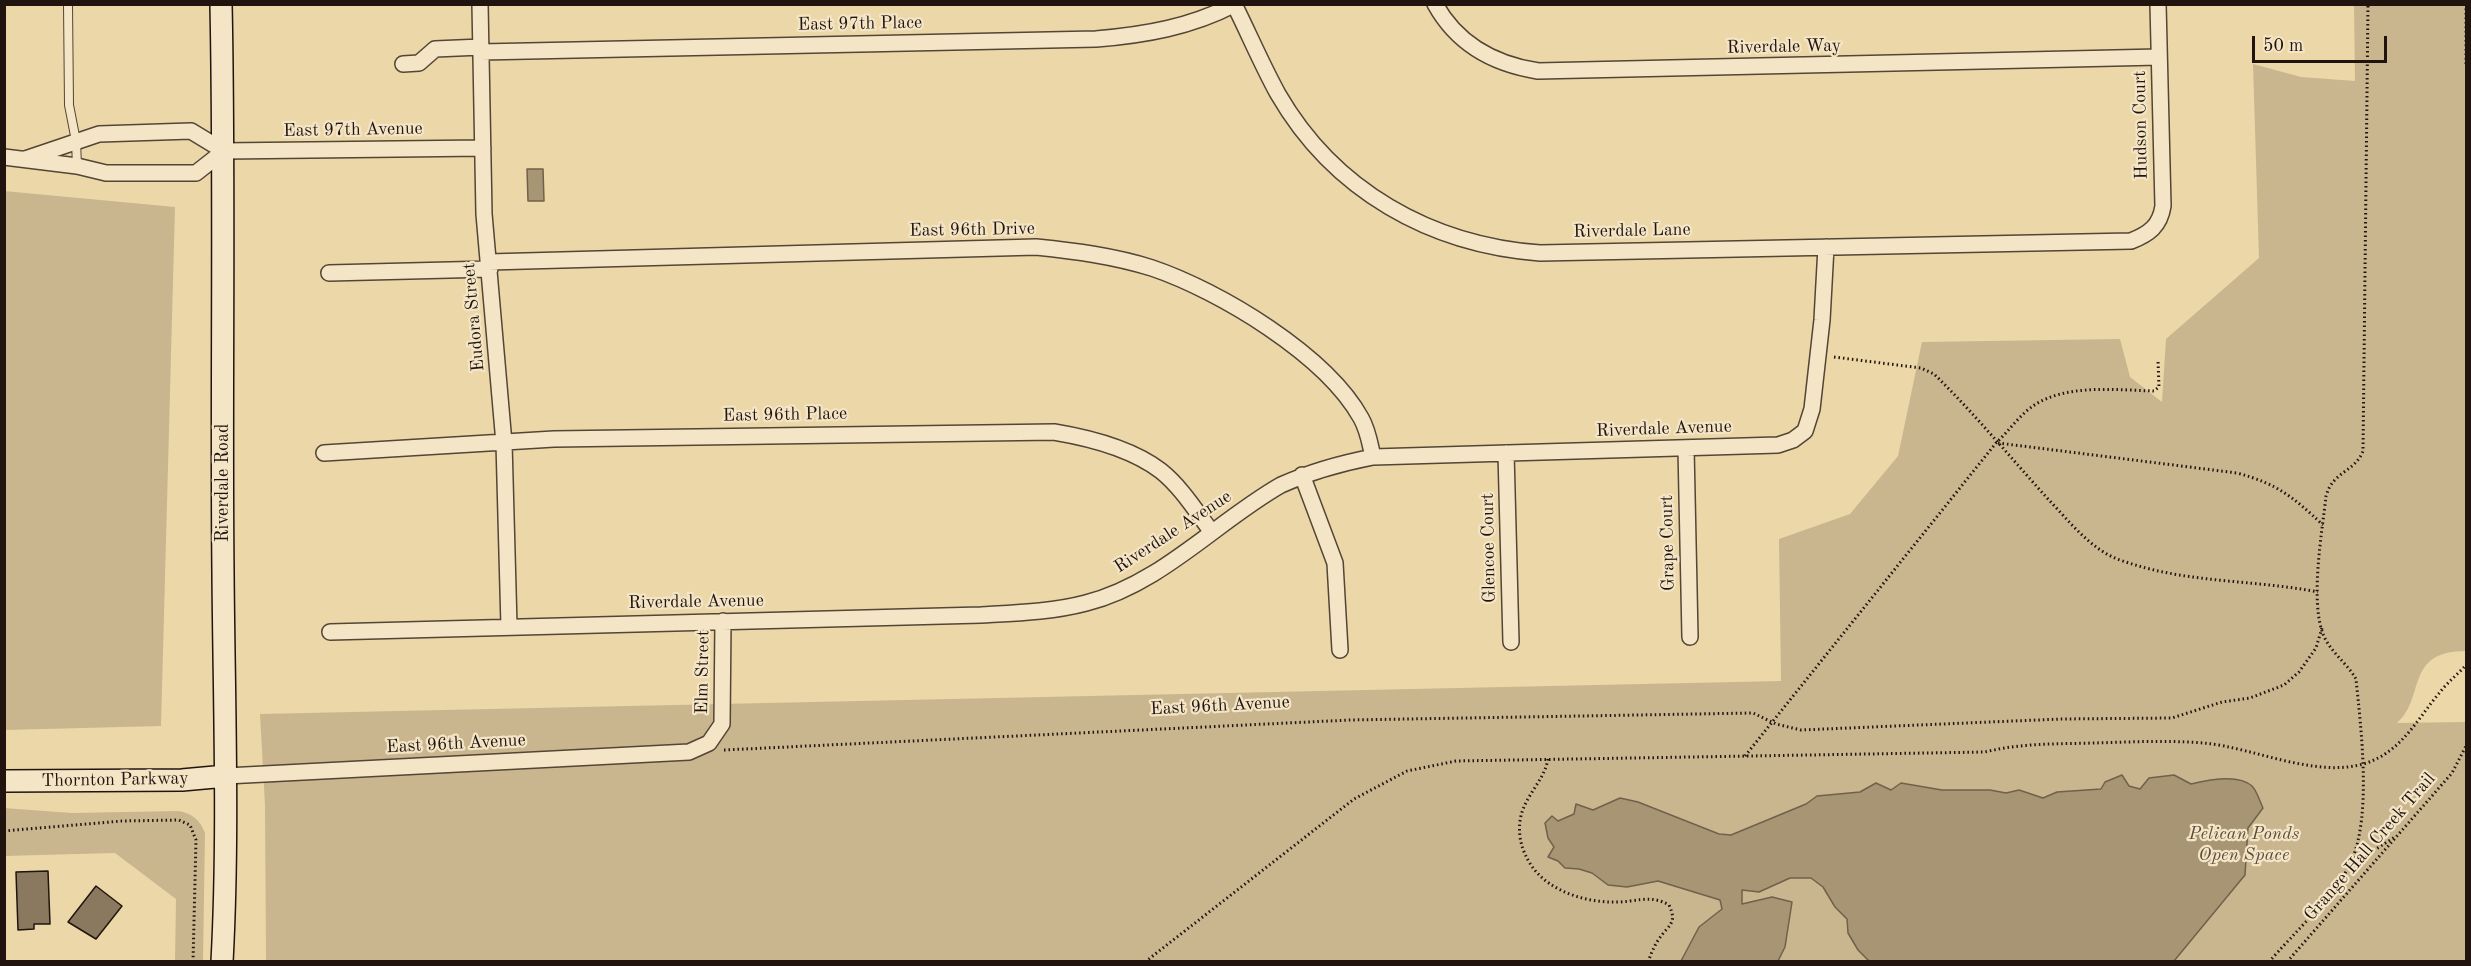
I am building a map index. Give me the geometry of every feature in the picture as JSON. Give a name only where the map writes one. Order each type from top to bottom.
[{"type":"street","name":"Riverdale Road","points":[[221,4],[224,151],[223,572],[226,776],[222,962]]},
{"type":"street","name":"Eudora Street","points":[[480,4],[484,213],[504,443],[509,626]]},
{"type":"street","name":"Riverdale Way","points":[[1435,4],[1443,19],[1473,48],[1504,63],[1538,71],[2159,57]]},
{"type":"street","name":"Hudson Court","points":[[2144,236],[2159,223],[2163,206],[2158,4]]},
{"type":"street","name":"East 97th Place","points":[[403,64],[419,63],[435,49],[1096,39],[1162,30],[1191,23],[1234,5]]},
{"type":"street","name":"Riverdale Lane","points":[[1234,5],[1278,94],[1298,124],[1322,153],[1365,192],[1403,216],[1434,231],[1472,243],[1509,251],[1540,253],[2120,243],[2131,242],[2144,236]]},
{"type":"street","points":[[4,157],[77,166],[106,173],[196,173],[224,151],[191,131],[99,134],[25,159]]},
{"type":"street","name":"East 97th Avenue","points":[[224,151],[483,148]]},
{"type":"street","name":"East 96th Drive","points":[[329,273],[1036,247],[1095,254],[1127,261],[1176,277],[1225,300],[1276,333],[1324,374],[1346,397],[1361,417],[1368,432],[1373,457]]},
{"type":"street","name":"Riverdale Avenue","points":[[330,632],[981,615],[1063,608],[1088,603],[1146,577],[1266,493],[1302,475],[1373,457],[1778,445],[1800,436],[1805,431],[1812,409],[1822,320],[1826,247]]},
{"type":"street","name":"East 96th Place","points":[[324,453],[554,439],[1054,432],[1105,444],[1142,459],[1173,483],[1211,531]]},
{"type":"street","name":"Grape Court","points":[[1686,448],[1690,637]]},
{"type":"street","name":"Glencoe Court","points":[[1506,453],[1511,642]]},
{"type":"street","points":[[1302,475],[1335,562],[1340,650]]},
{"type":"street","name":"Elm Street","points":[[722,724],[723,621]]},
{"type":"street","name":"East 96th Avenue","points":[[226,776],[689,752],[709,743],[722,724]]},
{"type":"street","name":"Thornton Parkway","points":[[4,781],[182,780],[226,776]]},
{"type":"lane","points":[[68,4],[69,105],[76,141],[77,166]]},
{"type":"path","points":[[2345,872],[2358,841],[2361,827],[2362,765],[2356,679],[2349,667],[2330,648],[2318,611],[2318,592],[2322,525],[2328,487],[2337,476],[2358,463],[2363,451],[2369,81],[2368,4]]},
{"type":"path","points":[[2466,4],[2466,66]]},
{"type":"path","points":[[1818,355],[1921,368],[1934,374],[1955,394],[1996,443],[2084,537],[2118,560],[2204,580],[2298,588],[2318,592]]},
{"type":"path","points":[[1745,756],[1996,443],[2034,405],[2058,394],[2106,390],[2154,392],[2159,387],[2158,360]]},
{"type":"path","points":[[1996,443],[2238,473],[2263,480],[2287,493],[2322,525]]},
{"type":"path","points":[[1772,722],[1801,730],[2061,719],[2172,718],[2222,702],[2250,698],[2284,685],[2299,672],[2316,648],[2322,628]]},
{"type":"path","points":[[1145,962],[1354,799],[1407,771],[1456,761],[1985,752],[2015,745],[2147,741],[2231,746],[2288,764],[2327,767],[2362,765],[2380,757],[2406,738],[2442,688],[2466,665]]},
{"type":"path","name":"East 96th Avenue","points":[[689,752],[1350,720],[1753,712],[1772,722]]},
{"type":"path","name":"Grange Hall Creek Trail","points":[[2287,962],[2452,773],[2466,746]]},
{"type":"path","points":[[1548,759],[1545,771],[1531,790],[1522,810],[1520,837],[1523,851],[1535,872],[1557,890],[1617,902],[1650,898],[1669,906],[1673,915],[1672,924],[1658,940],[1648,962]]},
{"type":"path","points":[[4,831],[122,821],[171,819],[185,821],[194,830],[196,840],[193,962]]},
{"type":"path","points":[[2268,962],[2345,872],[2357,861],[2398,835]]},
{"type":"green space","name":"Pelican Ponds Open Space","points":[[2354,5],[2466,5],[2466,651],[2446,653],[2433,659],[2425,667],[2406,713],[2397,723],[2466,722],[2466,961],[266,961],[265,805],[260,714],[1781,681],[1779,539],[1850,514],[1898,456],[1922,342],[2120,339],[2130,377],[2162,402],[2166,339],[2259,258],[2253,64],[2301,77],[2355,81]]},
{"type":"green space","points":[[4,191],[175,207],[161,726],[5,730]]},
{"type":"green space","points":[[4,808],[72,813],[178,811],[195,818],[205,833],[203,961],[175,961],[176,899],[115,853],[5,856]]},
{"type":"shaded area","points":[[527,169],[543,169],[544,201],[528,201]]},
{"type":"shaded area","points":[[2122,775],[2129,786],[2140,789],[2149,778],[2174,775],[2191,784],[2222,779],[2239,780],[2252,786],[2263,808],[2248,828],[2245,875],[2174,961],[1869,961],[1858,950],[1848,933],[1847,919],[1835,907],[1823,887],[1811,878],[1790,878],[1759,892],[1742,890],[1742,904],[1772,897],[1792,902],[1785,947],[1778,961],[1681,961],[1699,927],[1722,909],[1720,900],[1658,881],[1627,887],[1608,885],[1592,873],[1565,868],[1558,861],[1548,857],[1554,847],[1548,838],[1545,823],[1552,816],[1558,821],[1574,814],[1576,804],[1593,810],[1620,798],[1638,802],[1719,834],[1731,835],[1806,804],[1817,796],[1860,792],[1876,783],[1891,790],[1901,783],[1942,790],[1990,790],[2006,793],[2019,790],[2043,798],[2057,792],[2101,789],[2105,782]]},
{"type":"building","points":[[48,871],[50,924],[34,924],[34,929],[18,930],[16,872]]},
{"type":"building","points":[[96,886],[122,906],[96,939],[68,922]]}]
